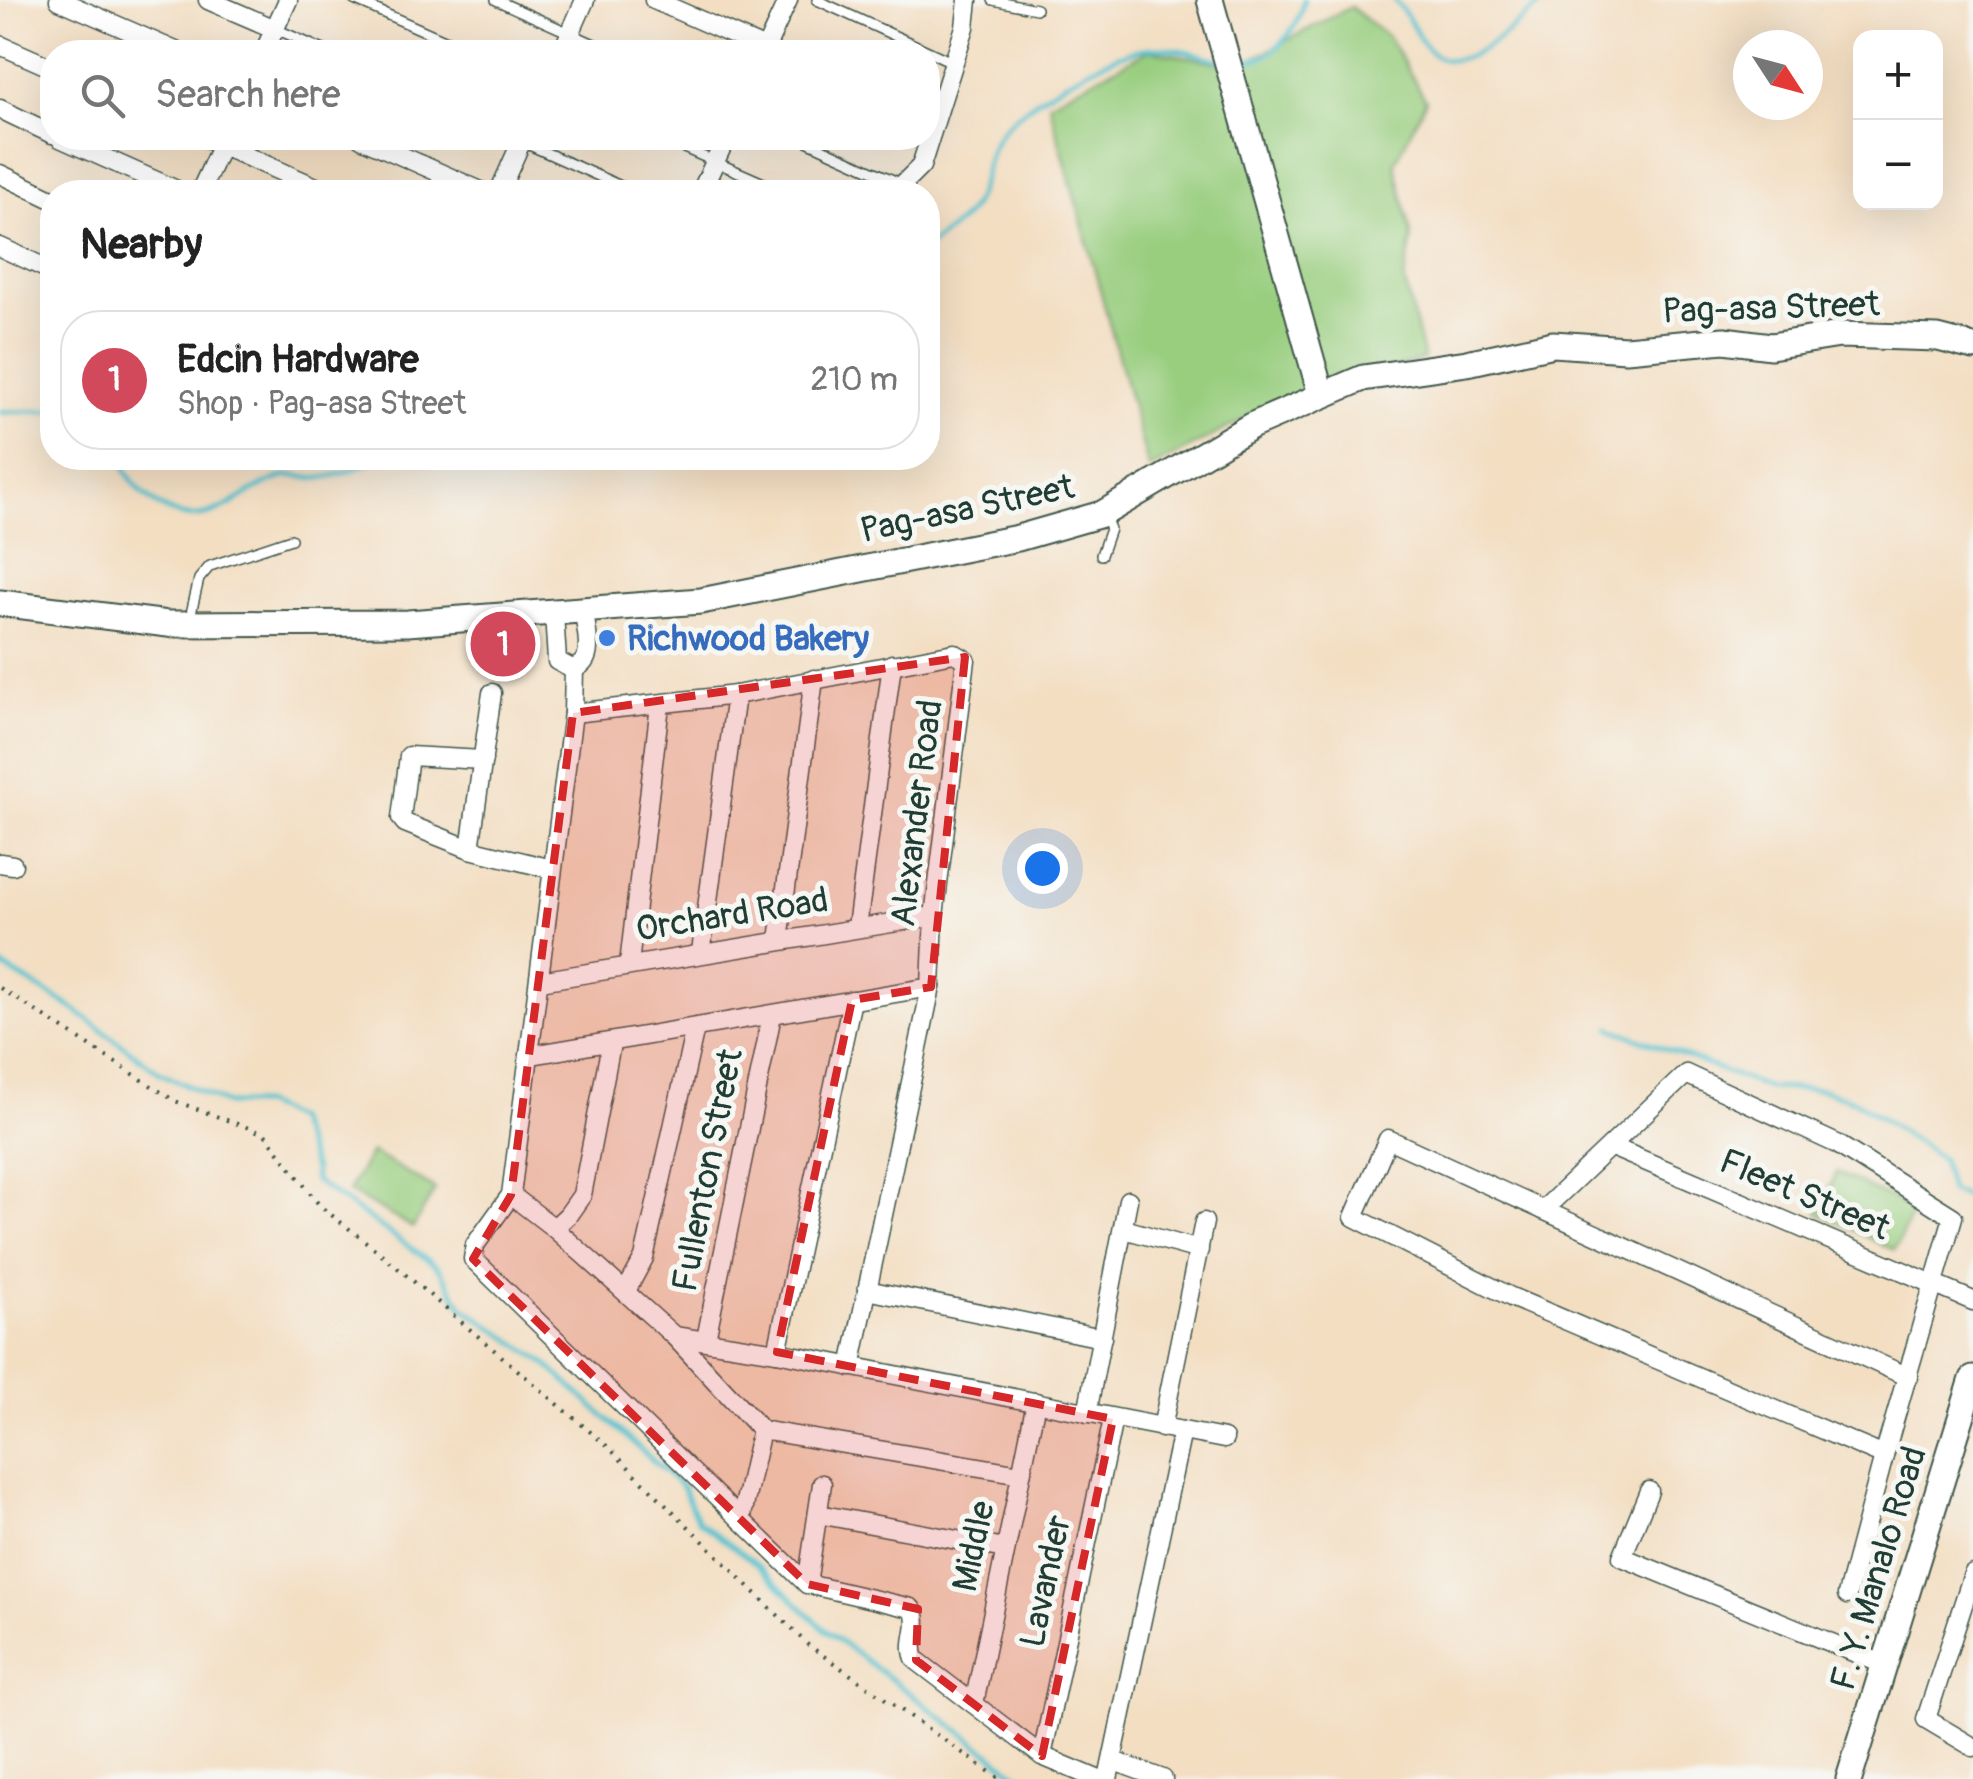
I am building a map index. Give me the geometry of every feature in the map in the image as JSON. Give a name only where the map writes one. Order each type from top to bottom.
[{"type":"street","points":[[59,0],[151,40]]},
{"type":"street","points":[[208,0],[275,29]]},
{"type":"street","points":[[270,40],[288,0]]},
{"type":"street","points":[[567,40],[585,0]]},
{"type":"street","points":[[654,0],[742,40]]},
{"type":"street","points":[[773,40],[788,0]]},
{"type":"street","points":[[940,101],[954,62],[966,1]]},
{"type":"street","points":[[1211,6],[1321,394]]},
{"type":"street","points":[[0,45],[40,63]]},
{"type":"street","points":[[0,109],[40,128]]},
{"type":"street","points":[[87,150],[155,180]]},
{"type":"street","points":[[204,180],[215,150]]},
{"type":"street","points":[[239,150],[302,180]]},
{"type":"street","points":[[388,150],[456,180]]},
{"type":"street","points":[[504,180],[516,150]]},
{"type":"street","points":[[707,180],[720,150]]},
{"type":"street","points":[[908,180],[921,166],[925,150]]},
{"type":"street","points":[[0,174],[40,193]]},
{"type":"street","points":[[0,248],[40,266]]},
{"type":"street","name":"Pag-asa Street","points":[[0,603],[87,616],[188,624],[408,623],[701,601],[1018,538],[1102,514],[1251,426],[1363,378],[1467,363],[1553,344],[1626,349],[1724,340],[1770,346],[1840,335],[1938,338],[1973,348]]},
{"type":"street","points":[[554,612],[557,660],[574,669],[583,666],[589,657],[584,610]]},
{"type":"street","name":"Alexander Road","points":[[574,713],[736,694],[954,653],[964,657],[967,664],[934,916],[931,986],[851,1368]]},
{"type":"street","points":[[857,927],[892,664]]},
{"type":"street","points":[[574,669],[574,713],[511,1195],[476,1245],[473,1260],[806,1584],[911,1608],[916,1617],[912,1654],[916,1660],[1042,1756],[1097,1779]]},
{"type":"street","points":[[779,940],[814,679]]},
{"type":"street","points":[[470,849],[492,692]]},
{"type":"street","points":[[701,952],[736,694]]},
{"type":"street","points":[[628,964],[660,705]]},
{"type":"street","points":[[482,760],[415,754],[407,762],[401,818],[470,849],[552,869]]},
{"type":"street","name":"Orchard Road","points":[[540,980],[934,916]]},
{"type":"street","points":[[532,1055],[931,986]]},
{"type":"street","points":[[777,1352],[852,1000]]},
{"type":"street","name":"Fullenton Street","points":[[706,1339],[772,1015]]},
{"type":"street","points":[[626,1292],[644,1258],[694,1028]]},
{"type":"street","points":[[554,1228],[582,1195],[611,1044]]},
{"type":"street","points":[[1543,1210],[1686,1074],[1837,1144],[1954,1217],[1847,1594]]},
{"type":"street","points":[[1884,1456],[1511,1296],[1354,1217],[1388,1139],[1908,1377]]},
{"type":"street","name":"Fleet Street","points":[[1612,1147],[1973,1302]]},
{"type":"street","points":[[511,1195],[554,1228],[674,1336],[760,1430],[1022,1474]]},
{"type":"street","points":[[1087,1413],[1128,1200]]},
{"type":"street","points":[[1162,1428],[1204,1222]]},
{"type":"street","points":[[1124,1229],[1199,1250]]},
{"type":"street","points":[[867,1290],[1102,1338]]},
{"type":"street","points":[[674,1336],[777,1352],[1224,1440]]},
{"type":"street","name":"F. Y. Manalo Road","points":[[1850,1779],[1973,1378]]},
{"type":"street","name":"Middle","points":[[974,1704],[1036,1402]]},
{"type":"street","name":"Lavander","points":[[1042,1756],[1112,1419]]},
{"type":"street","points":[[741,1520],[760,1430]]},
{"type":"street","points":[[1163,1779],[1111,1770],[1182,1431]]},
{"type":"street","points":[[806,1584],[822,1484]]},
{"type":"street","points":[[1650,1492],[1622,1557],[1885,1665]]},
{"type":"street","points":[[818,1514],[1004,1549]]},
{"type":"street","points":[[1973,1574],[1926,1719],[1973,1747]]},
{"type":"lane","points":[[354,0],[378,5],[448,40]]},
{"type":"lane","points":[[496,0],[584,40]]},
{"type":"lane","points":[[817,0],[905,40]]},
{"type":"lane","points":[[993,0],[1036,9]]},
{"type":"lane","points":[[275,29],[300,40]]},
{"type":"lane","points":[[940,56],[954,62]]},
{"type":"lane","points":[[544,150],[608,180]]},
{"type":"lane","points":[[688,150],[756,180]]},
{"type":"lane","points":[[824,150],[882,180]]},
{"type":"lane","points":[[1101,556],[1110,529],[1102,514]]},
{"type":"lane","points":[[188,624],[199,578],[210,566],[291,538]]},
{"type":"path","points":[[0,988],[176,1101],[265,1134],[320,1206],[608,1446],[808,1646],[1000,1779]]},
{"type":"highlighted area","points":[[965,657],[931,987],[852,1000],[777,1352],[1113,1419],[1042,1756],[916,1660],[918,1609],[807,1584],[473,1259],[511,1195],[573,713]]},
{"type":"green space","points":[[1351,7],[1389,38],[1426,100],[1395,163],[1412,238],[1404,279],[1424,359],[1259,412],[1149,469],[1049,103],[1149,50],[1238,66]]},
{"type":"green space","points":[[371,1152],[435,1189],[413,1228],[348,1191]]},
{"type":"green space","points":[[1837,1172],[1914,1210],[1894,1250],[1818,1213]]},
{"type":"waterway","points":[[1236,62],[1261,58],[1280,44],[1295,24],[1304,0]]},
{"type":"waterway","points":[[1394,0],[1431,52],[1444,59],[1474,54],[1546,0]]},
{"type":"waterway","points":[[940,237],[969,211],[1000,133],[1045,95],[1088,70],[1144,49],[1173,49],[1220,60]]},
{"type":"waterway","points":[[0,412],[40,411]]},
{"type":"waterway","points":[[126,470],[158,505],[192,517],[222,509],[283,477],[314,478],[350,470]]},
{"type":"waterway","points":[[0,965],[71,1007],[160,1073],[227,1104],[262,1104],[295,1119],[315,1181],[438,1267],[463,1307],[545,1363],[682,1487],[698,1521],[753,1561],[824,1629],[1024,1779]]},
{"type":"waterway","points":[[1611,1028],[1768,1088],[1824,1090],[1855,1101],[1942,1159],[1950,1191],[1973,1199]]},
{"type":"place","name":"Richwood Bakery","points":[[607,638]]},
{"type":"place","name":"Edcin Hardware","points":[[503,644]]}]
